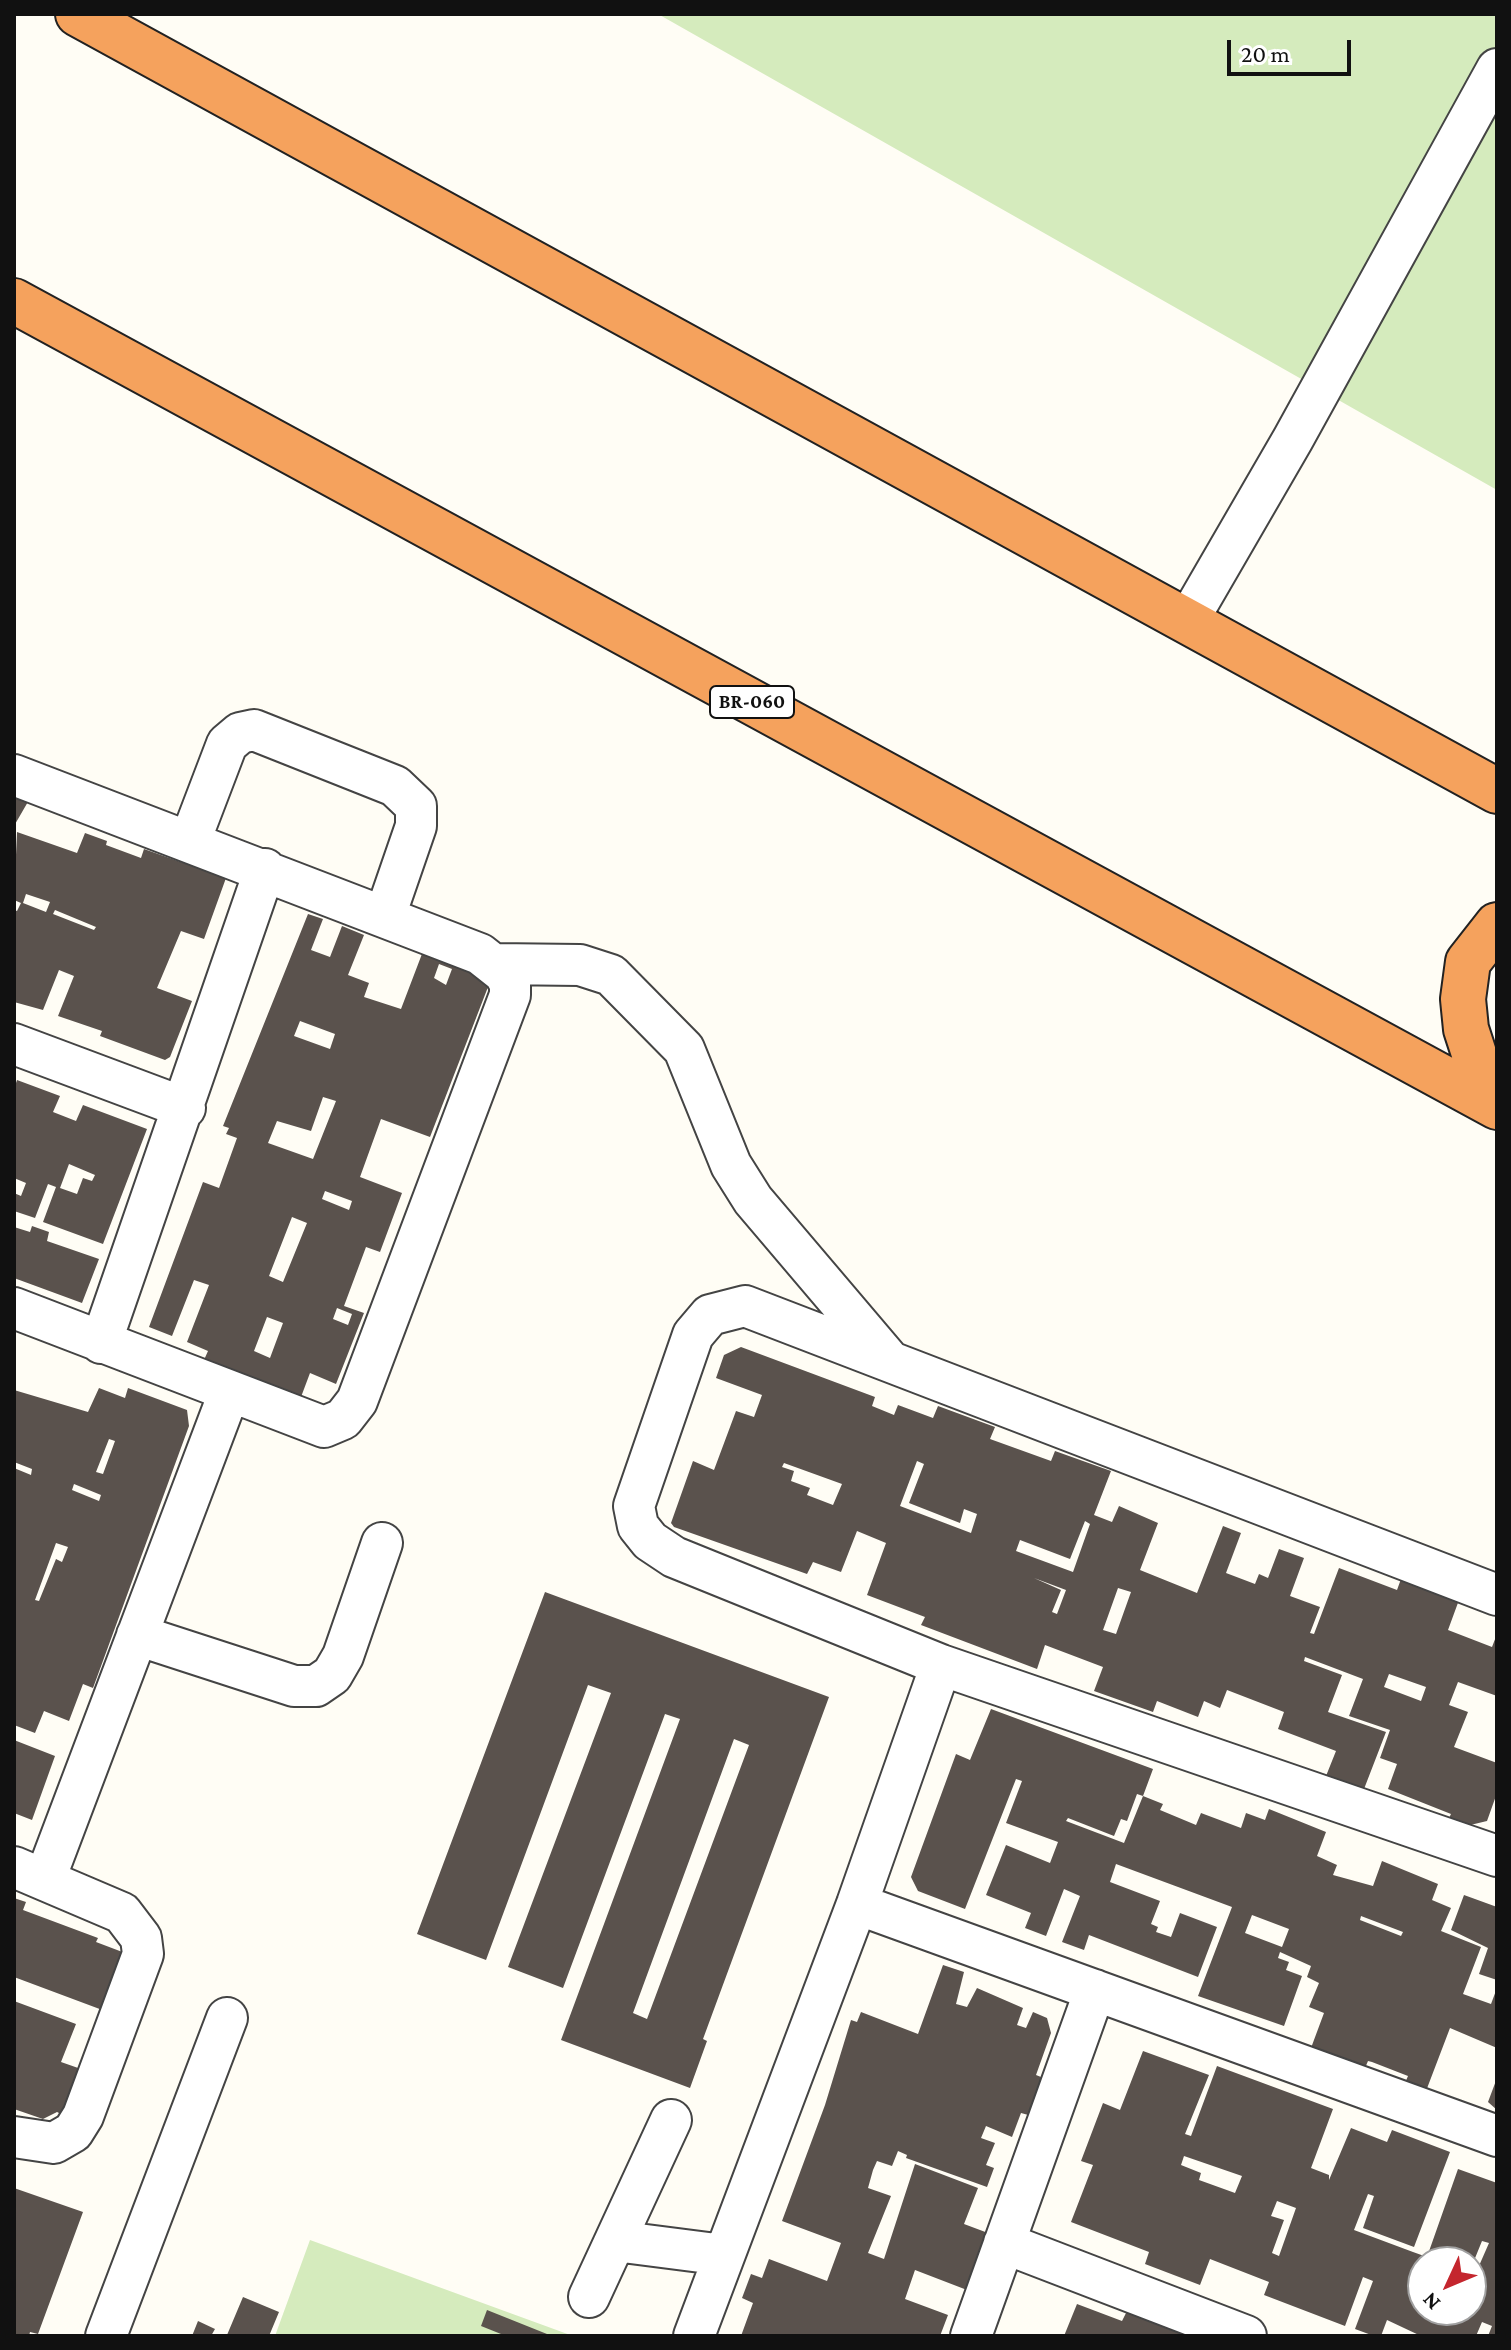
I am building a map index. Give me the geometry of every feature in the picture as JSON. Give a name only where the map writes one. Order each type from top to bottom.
[{"type":"highway","points":[[78,14],[1497,791]]},
{"type":"highway","name":"BR-060","points":[[14,301],[1494,1105]]},
{"type":"highway","points":[[1494,1105],[1466,1029],[1463,999],[1468,962],[1497,925]]},
{"type":"street","points":[[1187,622],[1293,439],[1497,69]]},
{"type":"street","points":[[190,841],[227,744],[240,733],[254,730],[395,786],[416,806],[416,826],[385,916]]},
{"type":"street","points":[[14,775],[480,954],[495,964],[510,984],[510,995],[357,1401],[343,1419],[324,1427],[14,1308]]},
{"type":"street","points":[[101,1343],[185,1108],[265,869]]},
{"type":"street","points":[[495,964],[580,965],[611,975],[684,1049],[731,1165],[753,1200],[891,1363]]},
{"type":"street","points":[[14,1044],[185,1108]]},
{"type":"street","points":[[1497,1595],[745,1306],[710,1315],[693,1335],[634,1506],[638,1526],[650,1541],[674,1557],[941,1665],[1497,1856]]},
{"type":"street","points":[[14,2137],[54,2143],[73,2132],[83,2116],[143,1954],[141,1938],[122,1913],[29,1873],[137,1635],[229,1393]]},
{"type":"street","points":[[137,1635],[294,1686],[316,1686],[332,1675],[343,1656],[382,1543]]},
{"type":"street","points":[[694,2336],[857,1904],[941,1665]]},
{"type":"street","points":[[857,1904],[1497,2136]]},
{"type":"street","points":[[971,2336],[1095,1990]]},
{"type":"street","points":[[106,2336],[227,2018]]},
{"type":"street","points":[[589,2297],[671,2120]]},
{"type":"street","points":[[615,2241],[724,2255]]},
{"type":"street","points":[[1004,2243],[1246,2336]]},
{"type":"green space","points":[[658,14],[1497,14],[1497,490]]},
{"type":"green space","points":[[310,2240],[573,2336],[275,2336]]},
{"type":"building","points":[[14,794],[29,800],[14,826]]},
{"type":"building","points":[[17,832],[77,853],[85,833],[141,858],[144,849],[226,878],[204,939],[181,931],[157,988],[192,1001],[170,1057],[165,1060],[100,1036],[102,1031],[58,1016],[74,976],[59,970],[43,1010],[14,1002],[14,910],[17,911],[21,903],[14,900]],"holes":[[[26,894],[50,902],[46,912],[23,903]],[[55,910],[96,927],[94,930],[53,914]]]},
{"type":"building","points":[[308,914],[323,919],[311,950],[330,957],[342,926],[364,935],[348,975],[369,983],[364,997],[401,1009],[425,946],[482,968],[488,987],[430,1137],[381,1119],[360,1177],[402,1193],[380,1252],[366,1247],[344,1306],[364,1313],[336,1384],[310,1373],[301,1397],[204,1360],[208,1351],[187,1342],[209,1285],[194,1280],[172,1336],[149,1327],[203,1182],[219,1188],[237,1138],[226,1134],[229,1128],[223,1126]],"holes":[[[439,964],[452,969],[446,985],[434,978]],[[300,1021],[335,1034],[330,1049],[294,1036]],[[323,1097],[336,1101],[313,1159],[268,1143],[277,1121],[311,1131]],[[325,1191],[352,1201],[349,1210],[322,1199]],[[292,1217],[307,1223],[283,1282],[269,1276]],[[337,1308],[352,1314],[348,1325],[333,1319]],[[267,1317],[283,1323],[270,1358],[254,1351]]]},
{"type":"building","points":[[17,1080],[60,1096],[53,1112],[76,1121],[83,1105],[147,1129],[103,1244],[43,1222],[56,1187],[48,1184],[35,1218],[14,1211],[14,1193],[21,1196],[26,1183],[14,1178],[14,1089]],"holes":[[[69,1164],[95,1175],[92,1181],[83,1178],[77,1194],[60,1188]]]},
{"type":"building","points":[[32,1226],[49,1232],[47,1241],[99,1259],[82,1303],[14,1278],[14,1227],[30,1232]]},
{"type":"building","points":[[741,1347],[875,1397],[872,1406],[894,1415],[898,1405],[933,1418],[938,1406],[995,1427],[990,1439],[1051,1461],[1055,1451],[1111,1471],[1094,1515],[1112,1522],[1119,1506],[1158,1523],[1140,1570],[1197,1593],[1223,1526],[1241,1533],[1226,1573],[1255,1584],[1259,1574],[1268,1578],[1279,1549],[1304,1558],[1290,1596],[1320,1607],[1310,1633],[1314,1634],[1339,1568],[1397,1590],[1401,1579],[1459,1600],[1448,1630],[1492,1647],[1497,1634],[1497,1696],[1458,1682],[1449,1705],[1468,1712],[1454,1747],[1497,1763],[1497,1793],[1487,1821],[1466,1826],[1448,1820],[1451,1814],[1388,1789],[1397,1764],[1380,1758],[1390,1730],[1349,1716],[1363,1679],[1305,1657],[1304,1661],[1342,1675],[1328,1712],[1386,1732],[1364,1789],[1326,1776],[1336,1751],[1278,1729],[1284,1712],[1227,1690],[1220,1708],[1204,1701],[1198,1717],[1157,1701],[1153,1712],[1094,1691],[1103,1667],[1045,1645],[1037,1669],[921,1625],[925,1617],[867,1595],[886,1543],[857,1531],[841,1572],[813,1562],[807,1574],[674,1527],[671,1523],[693,1461],[714,1470],[736,1411],[754,1417],[762,1395],[716,1378],[724,1355]],"holes":[[[917,1461],[924,1464],[909,1503],[960,1523],[964,1509],[977,1514],[971,1533],[900,1506]],[[784,1463],[842,1484],[833,1505],[807,1495],[810,1488],[791,1481],[794,1471],[782,1467]],[[1085,1521],[1090,1524],[1073,1572],[1016,1551],[1020,1540],[1070,1559]],[[1034,1578],[1066,1590],[1057,1614],[1052,1612],[1061,1590]],[[1118,1588],[1131,1592],[1116,1634],[1103,1630]],[[1389,1674],[1426,1687],[1421,1701],[1384,1687]]]},
{"type":"building","points":[[99,1388],[125,1398],[128,1388],[187,1410],[189,1426],[93,1688],[83,1684],[69,1721],[44,1711],[35,1733],[14,1725],[14,1468],[31,1475],[32,1469],[14,1462],[14,1390],[88,1412]],"holes":[[[109,1439],[115,1441],[103,1474],[96,1472]],[[74,1484],[101,1495],[99,1501],[72,1490]],[[56,1543],[68,1547],[62,1562],[56,1559],[39,1601],[35,1600]]]},
{"type":"building","points":[[545,1592],[829,1697],[703,2039],[707,2041],[690,2088],[561,2040],[680,1719],[665,1714],[563,1988],[508,1967],[611,1693],[588,1685],[486,1960],[417,1934]],"holes":[[[734,1739],[749,1745],[647,2019],[633,2013]]]},
{"type":"building","points":[[991,1709],[1153,1769],[1143,1796],[1163,1804],[1160,1810],[1196,1825],[1201,1813],[1241,1828],[1246,1813],[1265,1820],[1269,1809],[1326,1832],[1317,1856],[1337,1865],[1333,1875],[1373,1886],[1382,1861],[1438,1884],[1432,1900],[1451,1908],[1441,1931],[1481,1947],[1463,1994],[1491,2004],[1497,1988],[1497,2048],[1450,2028],[1426,2091],[1405,2083],[1408,2076],[1372,2062],[1368,2061],[1365,2068],[1311,2048],[1324,2013],[1309,2007],[1319,1983],[1307,1977],[1311,1966],[1280,1952],[1278,1958],[1289,1962],[1286,1970],[1302,1976],[1284,2026],[1198,1996],[1232,1907],[1116,1864],[1110,1882],[1160,1901],[1151,1924],[1158,1927],[1156,1932],[1171,1937],[1180,1913],[1217,1927],[1198,1977],[1089,1935],[1084,1950],[1062,1942],[1080,1896],[1064,1889],[1046,1936],[1025,1928],[1031,1913],[986,1895],[1006,1845],[1050,1863],[1058,1842],[1006,1823],[1022,1781],[1016,1779],[965,1909],[918,1891],[911,1877],[956,1754],[970,1760]],"holes":[[[1137,1794],[1143,1796],[1124,1843],[1066,1821],[1068,1818],[1114,1836],[1121,1819],[1127,1821]],[[1252,1915],[1289,1929],[1282,1947],[1245,1933]],[[1361,1916],[1403,1932],[1401,1936],[1360,1920]]]},
{"type":"building","points":[[14,1740],[55,1756],[32,1820],[14,1813]]},
{"type":"building","points":[[1464,1895],[1497,1907],[1497,1980],[1479,1974],[1488,1948],[1451,1930]]},
{"type":"building","points":[[14,1898],[26,1902],[23,1910],[98,1938],[96,1942],[125,1953],[105,2011],[14,1977]]},
{"type":"building","points":[[943,1965],[964,1972],[956,2004],[967,2007],[977,1988],[1023,2008],[1017,2025],[1026,2028],[1033,2012],[1047,2018],[1051,2033],[1036,2075],[1046,2079],[1032,2116],[1021,2113],[1012,2137],[986,2126],[981,2138],[995,2143],[986,2165],[994,2168],[987,2187],[906,2158],[907,2155],[898,2151],[892,2166],[877,2161],[873,2170],[868,2188],[891,2196],[868,2253],[884,2259],[915,2164],[978,2188],[964,2224],[988,2233],[967,2290],[915,2270],[905,2299],[948,2315],[940,2336],[741,2336],[753,2303],[742,2298],[751,2274],[762,2278],[769,2259],[827,2281],[841,2243],[782,2221],[825,2105],[851,2020],[857,2022],[861,2012],[918,2034]]},
{"type":"building","points":[[14,2001],[76,2024],[61,2062],[81,2069],[63,2115],[57,2112],[43,2119],[14,2109]]},
{"type":"building","points":[[1143,2051],[1209,2075],[1185,2134],[1191,2136],[1217,2066],[1333,2109],[1311,2168],[1329,2175],[1329,2180],[1351,2128],[1387,2142],[1392,2130],[1450,2152],[1414,2246],[1363,2228],[1374,2196],[1368,2194],[1354,2230],[1407,2250],[1407,2326],[1480,2326],[1476,2336],[1421,2336],[1387,2320],[1381,2336],[1374,2336],[1355,2329],[1373,2281],[1363,2277],[1345,2326],[1264,2295],[1269,2282],[1210,2259],[1200,2285],[1145,2264],[1149,2252],[1071,2222],[1093,2165],[1081,2161],[1103,2103],[1120,2110]],"holes":[[[1184,2156],[1242,2176],[1235,2193],[1199,2180],[1201,2173],[1181,2165]],[[1277,2201],[1296,2208],[1279,2256],[1272,2253],[1284,2220],[1271,2216]]]},
{"type":"building","points":[[1497,2078],[1497,2110],[1488,2102]]},
{"type":"building","points":[[1458,2169],[1497,2183],[1497,2336],[1488,2336],[1492,2326],[1487,2324],[1489,2243],[1482,2241],[1480,2246],[1431,2246]]},
{"type":"building","points":[[14,2188],[83,2212],[38,2334],[30,2332],[29,2336],[14,2336]]},
{"type":"building","points":[[243,2297],[279,2312],[269,2336],[227,2335]]},
{"type":"building","points":[[1077,2304],[1122,2321],[1128,2309],[1185,2331],[1183,2336],[1064,2336]]},
{"type":"building","points":[[487,2310],[552,2336],[506,2336],[481,2326]]},
{"type":"building","points":[[198,2321],[215,2329],[211,2336],[192,2336]]}]
